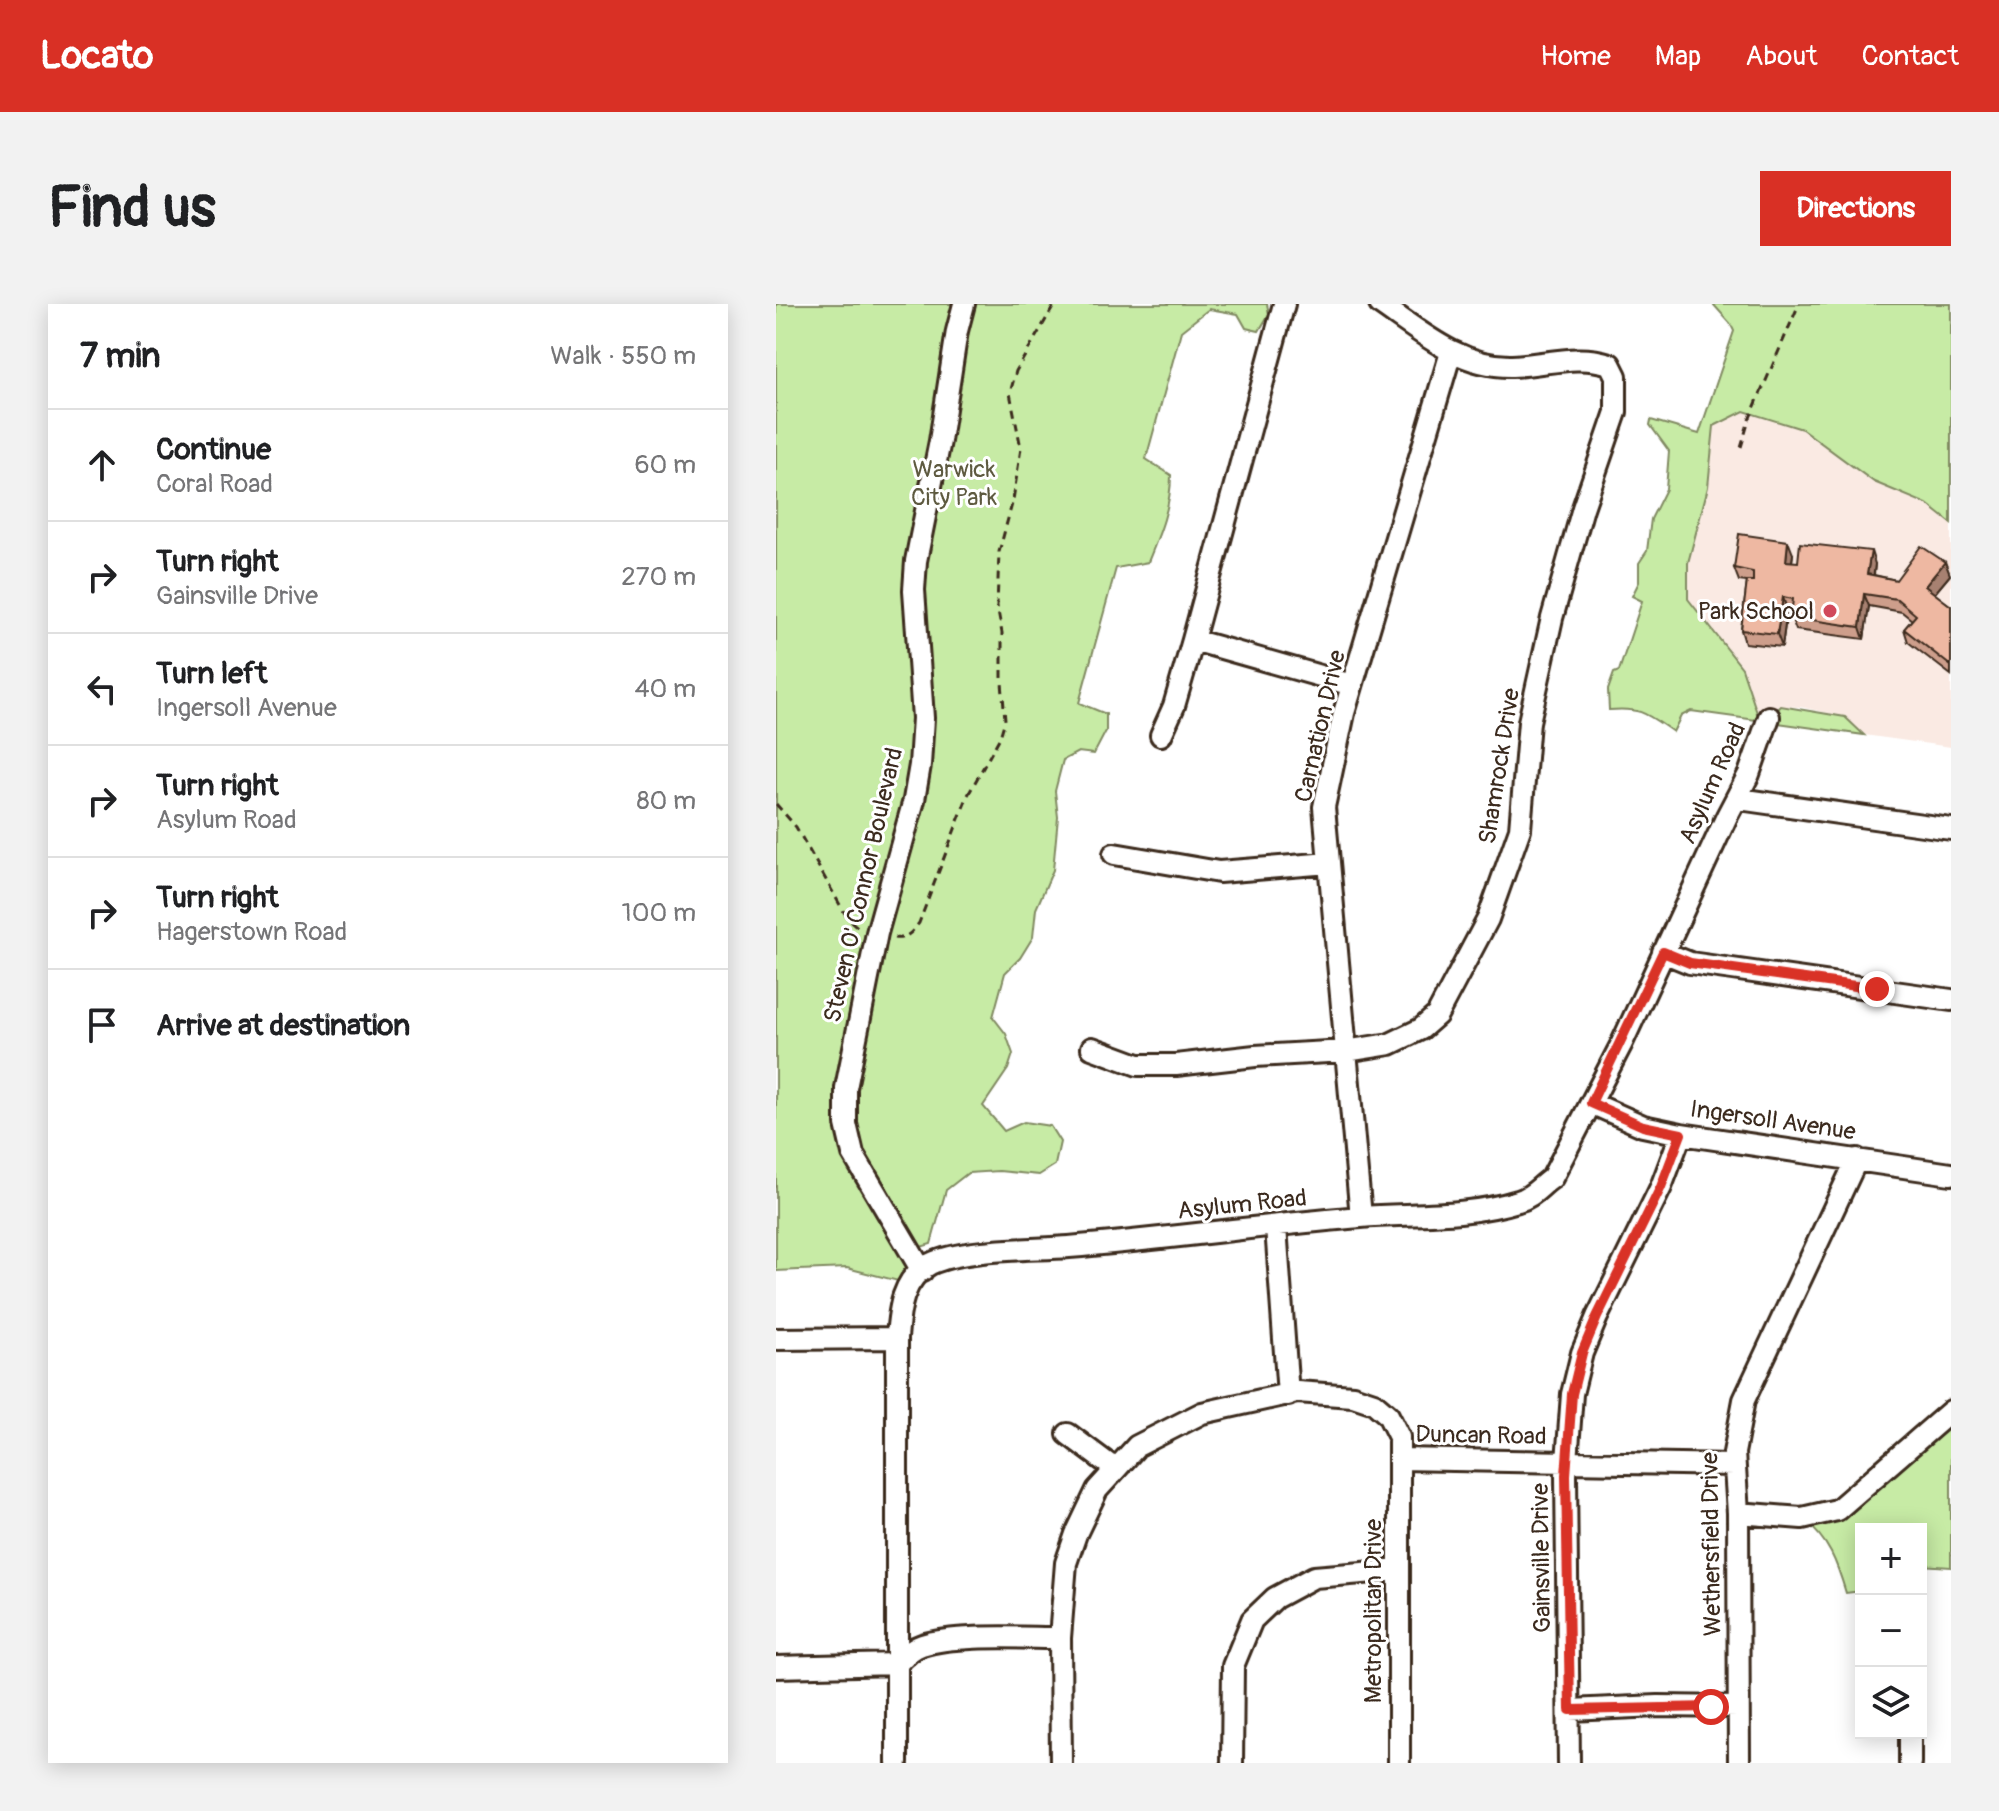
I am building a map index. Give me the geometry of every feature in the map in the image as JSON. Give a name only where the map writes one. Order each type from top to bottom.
[{"type":"street","name":"Steven O' Connor Boulevard","points":[[922,1271],[853,1154],[846,1124],[849,1062],[877,933],[914,800],[920,765],[923,718],[914,590],[916,561],[964,304]]},
{"type":"street","points":[[1161,735],[1174,706],[1193,640],[1284,304]]},
{"type":"street","name":"Shamrock Drive","points":[[1092,1048],[1138,1065],[1176,1065],[1346,1051],[1390,1044],[1421,1029],[1437,1015],[1488,919],[1520,829],[1529,722],[1552,618],[1583,508],[1616,412],[1616,376],[1610,364],[1595,359],[1515,366],[1488,365],[1451,352],[1380,304]]},
{"type":"street","name":"Carnation Drive","points":[[1361,1217],[1324,807],[1352,685],[1451,352]]},
{"type":"street","points":[[1193,640],[1352,685]]},
{"type":"street","name":"Asylum Road","points":[[922,1271],[930,1264],[970,1254],[1361,1217],[1466,1213],[1521,1200],[1538,1191],[1552,1178],[1591,1103],[1727,816],[1739,799],[1769,717]]},
{"type":"street","points":[[1739,799],[1951,829]]},
{"type":"street","points":[[1114,854],[1219,872],[1329,863]]},
{"type":"street","points":[[1663,952],[1690,963],[1951,1000]]},
{"type":"street","name":"Ingersoll Avenue","points":[[1591,1103],[1643,1126],[1681,1134],[1951,1174]]},
{"type":"street","name":"Gainsville Drive","points":[[1569,1763],[1566,1464],[1572,1394],[1582,1353],[1604,1299],[1661,1187],[1681,1134]]},
{"type":"street","name":"Wethersfield Drive","points":[[1739,1763],[1735,1440],[1744,1400],[1857,1159]]},
{"type":"street","points":[[1276,1227],[1288,1395]]},
{"type":"street","points":[[897,1763],[897,1338],[899,1305],[910,1282],[922,1271]]},
{"type":"street","points":[[776,1339],[897,1338]]},
{"type":"street","name":"Duncan Road","points":[[1061,1763],[1060,1638],[1066,1563],[1076,1534],[1097,1490],[1137,1446],[1202,1413],[1297,1392],[1353,1396],[1374,1403],[1388,1415],[1399,1437],[1400,1459],[1734,1465]]},
{"type":"street","points":[[1738,1513],[1802,1518],[1837,1510],[1951,1411]]},
{"type":"street","points":[[1068,1434],[1115,1469]]},
{"type":"street","name":"Metropolitan Drive","points":[[1399,1763],[1400,1459]]},
{"type":"street","points":[[1232,1763],[1233,1666],[1252,1620],[1275,1598],[1314,1577],[1399,1570]]},
{"type":"street","points":[[776,1667],[897,1664],[907,1653],[921,1645],[970,1638],[1060,1638]]},
{"type":"street","points":[[1570,1710],[1658,1706],[1738,1707]]},
{"type":"street","points":[[1910,1739],[1910,1763]]},
{"type":"path","points":[[776,804],[796,827],[848,919],[858,928],[901,939],[911,933],[919,923],[968,795],[1000,737],[1005,720],[1002,633],[997,606],[999,552],[1013,500],[1021,448],[1010,393],[1016,371],[1055,304]]},
{"type":"path","points":[[1741,447],[1749,420],[1799,304]]},
{"type":"shaded area","points":[[1744,411],[1802,429],[1874,482],[1927,504],[1951,523],[1951,747],[1864,735],[1844,717],[1801,707],[1781,706],[1769,718],[1757,713],[1711,631],[1688,599],[1688,563],[1708,487],[1714,426]]},
{"type":"green space","name":"Warwick City Park","points":[[776,304],[1267,304],[1269,314],[1259,331],[1246,328],[1238,314],[1209,309],[1181,331],[1146,459],[1171,475],[1164,519],[1148,562],[1116,568],[1079,703],[1106,714],[1106,731],[1094,754],[1078,752],[1063,760],[1055,791],[1058,817],[1053,870],[1036,909],[1033,937],[1020,958],[1005,973],[993,1017],[1006,1034],[1013,1054],[1008,1069],[983,1106],[1004,1131],[1024,1122],[1050,1126],[1060,1142],[1055,1165],[1039,1175],[999,1171],[968,1173],[946,1190],[931,1244],[910,1250],[920,1269],[906,1283],[847,1268],[776,1271]]},
{"type":"green space","points":[[1713,304],[1951,304],[1951,523],[1927,504],[1874,482],[1802,429],[1744,411],[1714,426],[1708,487],[1688,563],[1688,599],[1742,668],[1757,713],[1769,718],[1781,706],[1845,717],[1864,735],[1691,711],[1681,716],[1673,732],[1643,713],[1609,710],[1608,690],[1614,673],[1619,671],[1642,601],[1632,596],[1639,582],[1639,563],[1647,551],[1651,519],[1666,489],[1669,451],[1650,425],[1651,420],[1699,434],[1734,331]]},
{"type":"green space","points":[[1951,1416],[1951,1567],[1927,1565],[1927,1523],[1855,1523],[1855,1592],[1846,1593],[1831,1553],[1804,1520],[1837,1509]]},
{"type":"building","name":"Park School","points":[[1739,534],[1788,541],[1786,561],[1798,562],[1800,543],[1871,551],[1867,574],[1896,580],[1921,546],[1945,562],[1925,586],[1951,606],[1951,666],[1904,629],[1916,615],[1897,599],[1864,594],[1860,627],[1791,617],[1793,599],[1783,597],[1777,634],[1741,630],[1747,581],[1753,581],[1753,572],[1734,568]]},
{"type":"place","name":"Park School","points":[[1830,611]]},
{"type":"route","points":[[1711,1707],[1570,1710],[1566,1464],[1572,1394],[1582,1353],[1604,1299],[1661,1187],[1681,1134],[1643,1126],[1591,1103],[1663,952],[1690,963],[1877,989]]}]
